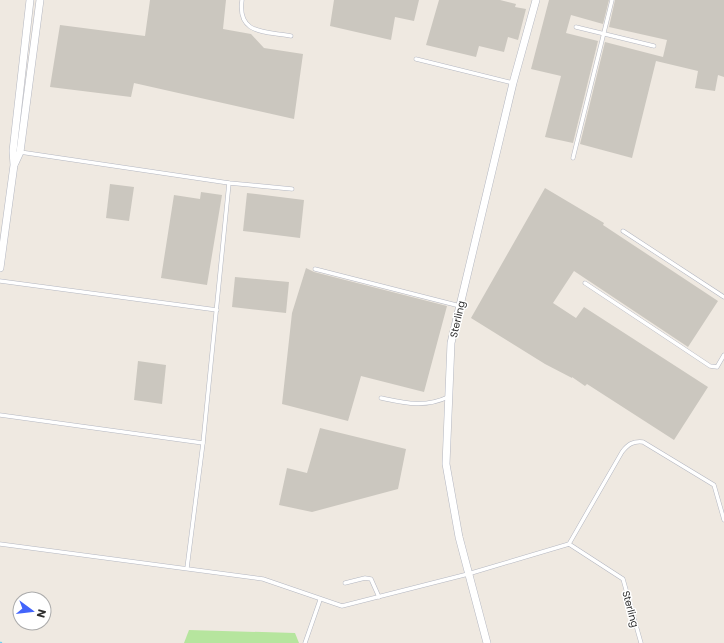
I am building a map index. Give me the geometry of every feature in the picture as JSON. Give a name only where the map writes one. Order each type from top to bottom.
[{"type":"street","points":[[0,268],[16,151],[30,73],[40,1],[30,0],[22,72],[16,151]]},
{"type":"street","name":"Sterling","points":[[487,643],[459,537],[446,464],[451,343],[513,83],[536,0]]},
{"type":"street","points":[[22,72],[30,73]]},
{"type":"lane","points":[[242,0],[242,18],[252,29],[291,36]]},
{"type":"lane","points":[[573,158],[612,0]]},
{"type":"lane","points":[[576,27],[654,46]]},
{"type":"lane","points":[[416,59],[513,83]]},
{"type":"lane","points":[[16,151],[229,183],[292,189]]},
{"type":"lane","points":[[187,568],[203,443],[229,183]]},
{"type":"lane","points":[[623,231],[724,297]]},
{"type":"lane","points":[[315,269],[460,306]]},
{"type":"lane","points":[[0,282],[217,310]]},
{"type":"lane","points":[[585,283],[710,366],[717,367],[724,355]]},
{"type":"lane","points":[[381,398],[406,403],[428,404],[436,403],[449,396]]},
{"type":"lane","points":[[0,415],[203,443]]},
{"type":"lane","points":[[0,544],[263,579],[320,600],[342,606],[468,574],[568,544],[622,452],[628,445],[635,441],[643,442],[714,485],[724,520]]},
{"type":"lane","name":"Sterling","points":[[568,544],[623,579],[641,643]]},
{"type":"lane","points":[[345,583],[365,578],[371,579],[379,597]]},
{"type":"lane","points":[[305,643],[320,600]]},
{"type":"green space","points":[[189,630],[295,633],[299,643],[184,643]]},
{"type":"building","points":[[150,0],[226,0],[223,29],[251,34],[264,48],[303,54],[294,119],[134,83],[131,97],[50,87],[60,25],[145,36]]},
{"type":"building","points":[[334,0],[419,0],[414,21],[395,17],[391,40],[330,26]]},
{"type":"building","points":[[439,0],[500,0],[516,4],[515,7],[526,9],[518,40],[508,37],[504,52],[479,46],[476,57],[426,45]]},
{"type":"building","points":[[549,0],[609,0],[603,24],[571,15],[566,33],[598,41],[573,143],[545,137],[561,76],[531,69]]},
{"type":"building","points":[[615,0],[724,0],[724,77],[718,75],[715,91],[695,88],[698,71],[656,61],[632,158],[580,144],[605,42],[663,57],[667,40],[609,27]]},
{"type":"building","points":[[110,184],[134,187],[129,221],[106,218]]},
{"type":"building","points":[[545,188],[604,223],[603,225],[718,301],[688,347],[574,271],[553,303],[576,318],[584,307],[708,387],[674,440],[587,384],[585,386],[572,377],[545,364],[471,318]]},
{"type":"building","points":[[201,192],[222,195],[207,285],[161,278],[174,195],[200,199]]},
{"type":"building","points":[[247,193],[304,200],[300,238],[243,231]]},
{"type":"building","points":[[306,268],[314,272],[447,306],[424,392],[361,376],[348,421],[282,404],[292,313]]},
{"type":"building","points":[[235,277],[289,282],[286,313],[232,307]]},
{"type":"building","points":[[138,361],[166,365],[162,404],[134,400]]},
{"type":"building","points":[[320,428],[406,449],[398,489],[312,512],[279,505],[287,468],[307,473]]}]
